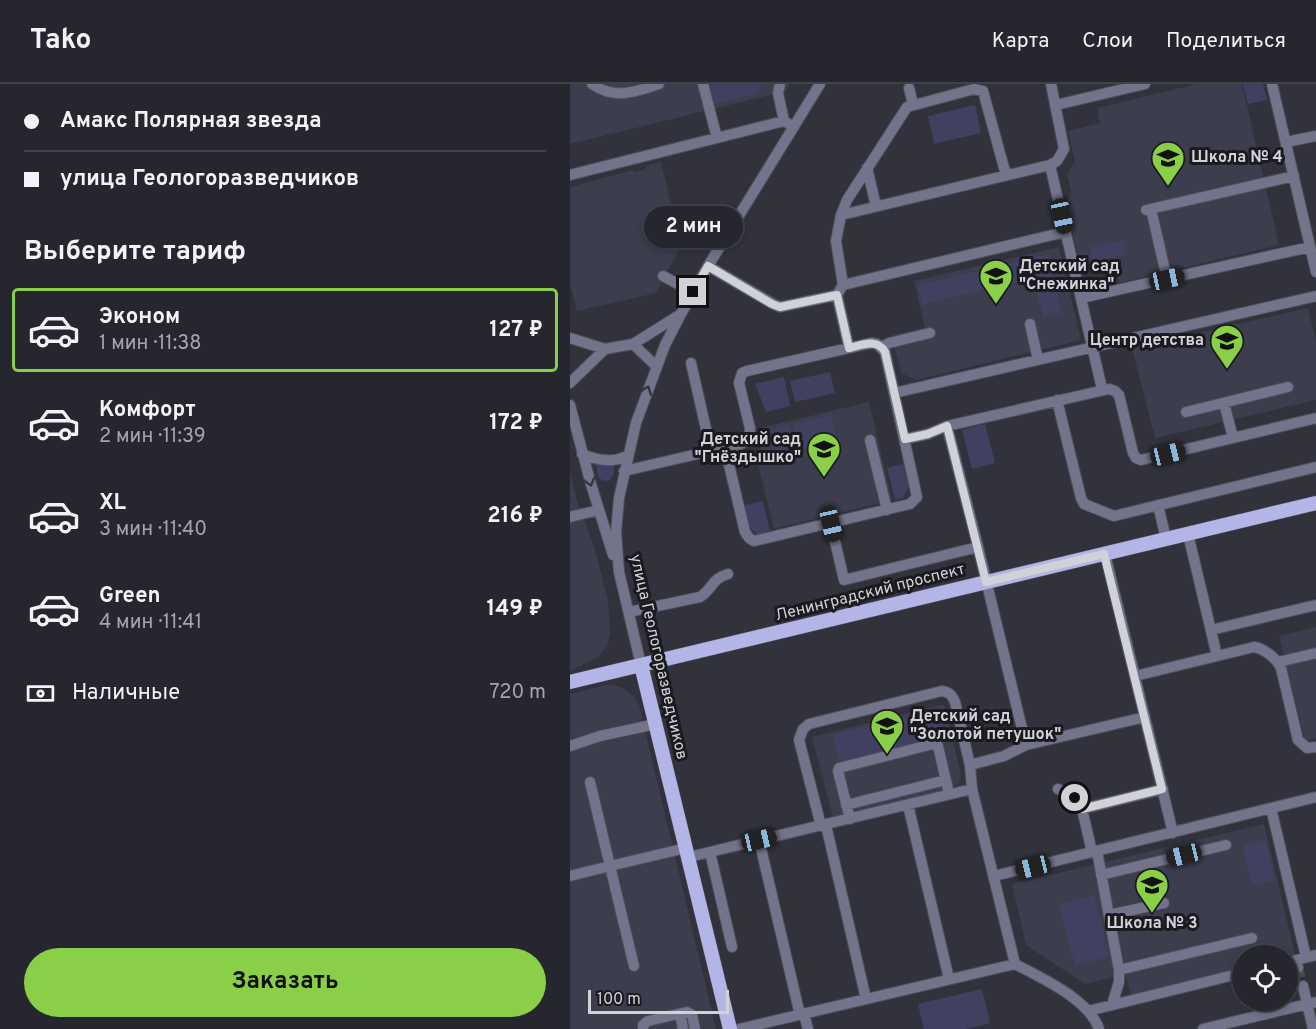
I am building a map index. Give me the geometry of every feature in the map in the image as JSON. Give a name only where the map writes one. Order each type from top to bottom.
[{"type":"main road","name":"Ленинградский проспект","points":[[570,682],[1316,503]]},
{"type":"main road","name":"улица Геологоразведчиков","points":[[641,665],[729,1028]]},
{"type":"street","points":[[592,84],[603,91],[618,94],[659,84]]},
{"type":"street","points":[[703,84],[717,138]]},
{"type":"street","points":[[570,175],[717,138],[789,124],[778,93],[780,84]]},
{"type":"street","name":"улица Геологоразведчиков","points":[[641,665],[616,550],[617,517],[624,471],[639,414],[656,366],[693,292],[789,124],[820,84]]},
{"type":"street","points":[[841,215],[1050,165],[1057,161],[1064,149],[1051,84]]},
{"type":"street","points":[[1056,105],[1145,84]]},
{"type":"street","points":[[1272,84],[1316,272]]},
{"type":"street","points":[[909,88],[913,104]]},
{"type":"street","points":[[849,348],[837,295],[843,285],[836,241],[841,215],[847,200],[902,111],[913,104],[974,89],[983,91],[1006,175]]},
{"type":"street","points":[[1286,142],[1316,136]]},
{"type":"street","points":[[1050,165],[1102,389]]},
{"type":"street","points":[[867,168],[876,206]]},
{"type":"street","points":[[1167,279],[1148,210],[1294,176]]},
{"type":"street","points":[[843,285],[1065,232]]},
{"type":"street","points":[[1081,298],[1310,247]]},
{"type":"street","points":[[708,266],[780,307],[837,295]]},
{"type":"street","points":[[663,276],[693,292]]},
{"type":"street","points":[[894,393],[1316,296]]},
{"type":"street","points":[[570,338],[605,349],[633,344],[681,314]]},
{"type":"street","points":[[1030,324],[1038,360]]},
{"type":"street","points":[[624,471],[747,441],[750,434],[739,383],[742,374],[747,371],[871,343],[882,347],[889,343],[930,333]]},
{"type":"street","points":[[633,344],[656,366]]},
{"type":"street","points":[[725,448],[748,538],[754,541],[910,504],[917,497],[882,347]]},
{"type":"street","points":[[570,383],[605,349]]},
{"type":"street","points":[[691,363],[711,451]]},
{"type":"street","points":[[1186,412],[1288,387]]},
{"type":"street","points":[[905,439],[928,434],[947,426],[1102,389],[1115,390],[1119,395],[1133,453],[1141,460],[1316,418]]},
{"type":"street","points":[[1057,400],[1081,498],[1084,504],[1114,516],[1316,467]]},
{"type":"street","points":[[1224,403],[1233,438]]},
{"type":"street","points":[[570,405],[582,454],[619,572]]},
{"type":"street","points":[[947,426],[1026,746]]},
{"type":"street","points":[[870,440],[887,510]]},
{"type":"street","points":[[582,454],[612,460],[627,456]]},
{"type":"street","points":[[1158,505],[1166,539]]},
{"type":"street","points":[[570,517],[599,510]]},
{"type":"street","points":[[831,524],[844,580],[978,547]]},
{"type":"street","points":[[1188,534],[1217,656]]},
{"type":"street","points":[[1104,554],[1173,833]]},
{"type":"street","points":[[628,612],[700,597],[718,577],[728,574]]},
{"type":"street","points":[[1211,630],[1316,605]]},
{"type":"street","points":[[1135,676],[1254,647],[1260,648],[1278,662],[1299,740],[1306,748],[1316,747]]},
{"type":"street","points":[[1278,662],[1316,653]]},
{"type":"street","points":[[866,999],[823,825],[799,740],[803,729],[809,724],[942,691],[948,692],[955,702],[970,765],[972,789],[1015,964]]},
{"type":"street","points":[[970,765],[1004,756],[1026,746],[1145,717]]},
{"type":"street","points":[[570,746],[600,736],[656,724]]},
{"type":"street","points":[[850,819],[838,769],[860,762],[935,744],[938,746],[949,795]]},
{"type":"street","points":[[846,805],[946,780]]},
{"type":"street","points":[[590,782],[634,966]]},
{"type":"street","points":[[570,876],[687,853],[710,852],[972,789]]},
{"type":"street","points":[[1058,789],[1075,798],[1082,809],[1095,852],[1119,970],[1119,981],[1112,1005]]},
{"type":"street","points":[[1082,809],[1162,789]]},
{"type":"street","points":[[994,876],[1316,797]]},
{"type":"street","points":[[908,805],[949,979]]},
{"type":"street","points":[[1271,808],[1301,961]]},
{"type":"street","points":[[759,840],[802,1014],[808,1029]]},
{"type":"street","points":[[1101,876],[1226,845]]},
{"type":"street","points":[[710,852],[732,947]]},
{"type":"street","points":[[1109,915],[1164,903]]},
{"type":"street","points":[[1119,970],[1252,938]]},
{"type":"street","points":[[729,1028],[802,1014],[1015,964],[1059,988],[1088,1011],[1099,1029]]},
{"type":"street","points":[[1088,1011],[1232,975]]},
{"type":"street","points":[[1303,986],[1311,1004],[1312,1029]]},
{"type":"street","points":[[1203,1029],[1311,1004]]},
{"type":"street","points":[[643,1029],[643,1025],[648,1021],[690,1013],[695,1029]]},
{"type":"street","points":[[680,1014],[683,1029]]},
{"type":"shaded area","points":[[570,84],[790,84],[786,91],[570,144]]},
{"type":"shaded area","points":[[709,84],[763,84],[757,93],[715,104]]},
{"type":"shaded area","name":"Школа № 4","points":[[1197,84],[1242,84],[1279,245],[1119,283],[1114,265],[1082,273],[1066,204],[1071,192],[1067,174],[1075,161],[1068,131],[1100,123],[1097,108]]},
{"type":"shaded area","points":[[1243,84],[1263,84],[1267,100],[1248,104]]},
{"type":"shaded area","points":[[975,105],[981,133],[934,144],[928,116]]},
{"type":"shaded area","points":[[661,162],[681,246],[656,293],[577,311],[570,282],[570,187],[633,170],[636,172],[644,170],[647,166]]},
{"type":"shaded area","points":[[1123,240],[1126,254],[1093,262],[1090,247]]},
{"type":"shaded area","name":"Детский сад \"Снежинка\"","points":[[1059,247],[1081,340],[916,380],[901,373],[892,336],[925,328],[914,281]]},
{"type":"shaded area","points":[[1049,254],[1062,313],[1043,317],[1034,279],[995,288],[990,268]]},
{"type":"shaded area","points":[[984,270],[988,289],[922,305],[917,285]]},
{"type":"shaded area","name":"Центр детства","points":[[1308,308],[1316,341],[1316,400],[1155,438],[1132,348]]},
{"type":"shaded area","points":[[830,372],[835,393],[795,402],[790,381]]},
{"type":"shaded area","points":[[784,377],[790,406],[766,412],[755,384]]},
{"type":"shaded area","name":"Детский сад \"Гнёздышко\"","points":[[869,402],[892,500],[774,529],[756,456],[763,443],[760,428]]},
{"type":"shaded area","points":[[831,415],[837,441],[800,450],[794,424]]},
{"type":"shaded area","points":[[985,424],[995,463],[972,469],[962,430]]},
{"type":"shaded area","points":[[789,425],[796,451],[777,455],[771,430]]},
{"type":"shaded area","points":[[596,463],[614,464],[614,474],[610,480],[605,481],[598,478]]},
{"type":"shaded area","points":[[903,464],[909,487],[903,498],[895,500],[887,468]]},
{"type":"shaded area","points":[[570,472],[577,501],[595,549],[608,600],[610,634],[607,645],[598,657],[570,671]]},
{"type":"shaded area","points":[[763,501],[770,532],[758,535],[747,525],[742,506]]},
{"type":"shaded area","points":[[1316,627],[1316,738],[1305,741],[1279,636]]},
{"type":"shaded area","points":[[606,685],[623,688],[634,697],[639,705],[716,1029],[570,1029],[570,694]]},
{"type":"shaded area","name":"Детский сад \"Золотой петушок\"","points":[[944,704],[961,774],[959,783],[945,791],[833,819],[812,737]]},
{"type":"shaded area","points":[[938,709],[945,737],[890,750],[883,722]]},
{"type":"shaded area","points":[[878,724],[885,752],[840,763],[833,735]]},
{"type":"shaded area","name":"Школа № 3","points":[[1264,824],[1293,945],[1232,945],[1232,970],[1131,995],[1125,974],[1085,984],[1026,945],[1012,884]]},
{"type":"shaded area","points":[[1265,840],[1275,880],[1252,886],[1242,845]]},
{"type":"shaded area","points":[[1094,895],[1110,957],[1075,965],[1059,904]]},
{"type":"shaded area","points":[[982,989],[990,1023],[966,1029],[924,1029],[918,1004]]},
{"type":"tunnel","points":[[1298,968],[1303,986]]},
{"type":"place","name":"Школа № 4","points":[[1168,187]]},
{"type":"place","name":"Детский сад \"Снежинка\"","points":[[996,305]]},
{"type":"place","name":"Центр детства","points":[[1227,370]]},
{"type":"place","name":"Детский сад \"Гнёздышко\"","points":[[824,478]]},
{"type":"place","name":"Детский сад \"Золотой петушок\"","points":[[887,755]]},
{"type":"place","name":"Школа № 3","points":[[1152,914]]},
{"type":"route","points":[[693,292],[708,266],[780,307],[837,295],[849,348],[871,343],[878,344],[885,352],[905,439],[928,434],[947,426],[986,582],[1104,554],[1162,789],[1082,809],[1075,798]]}]
